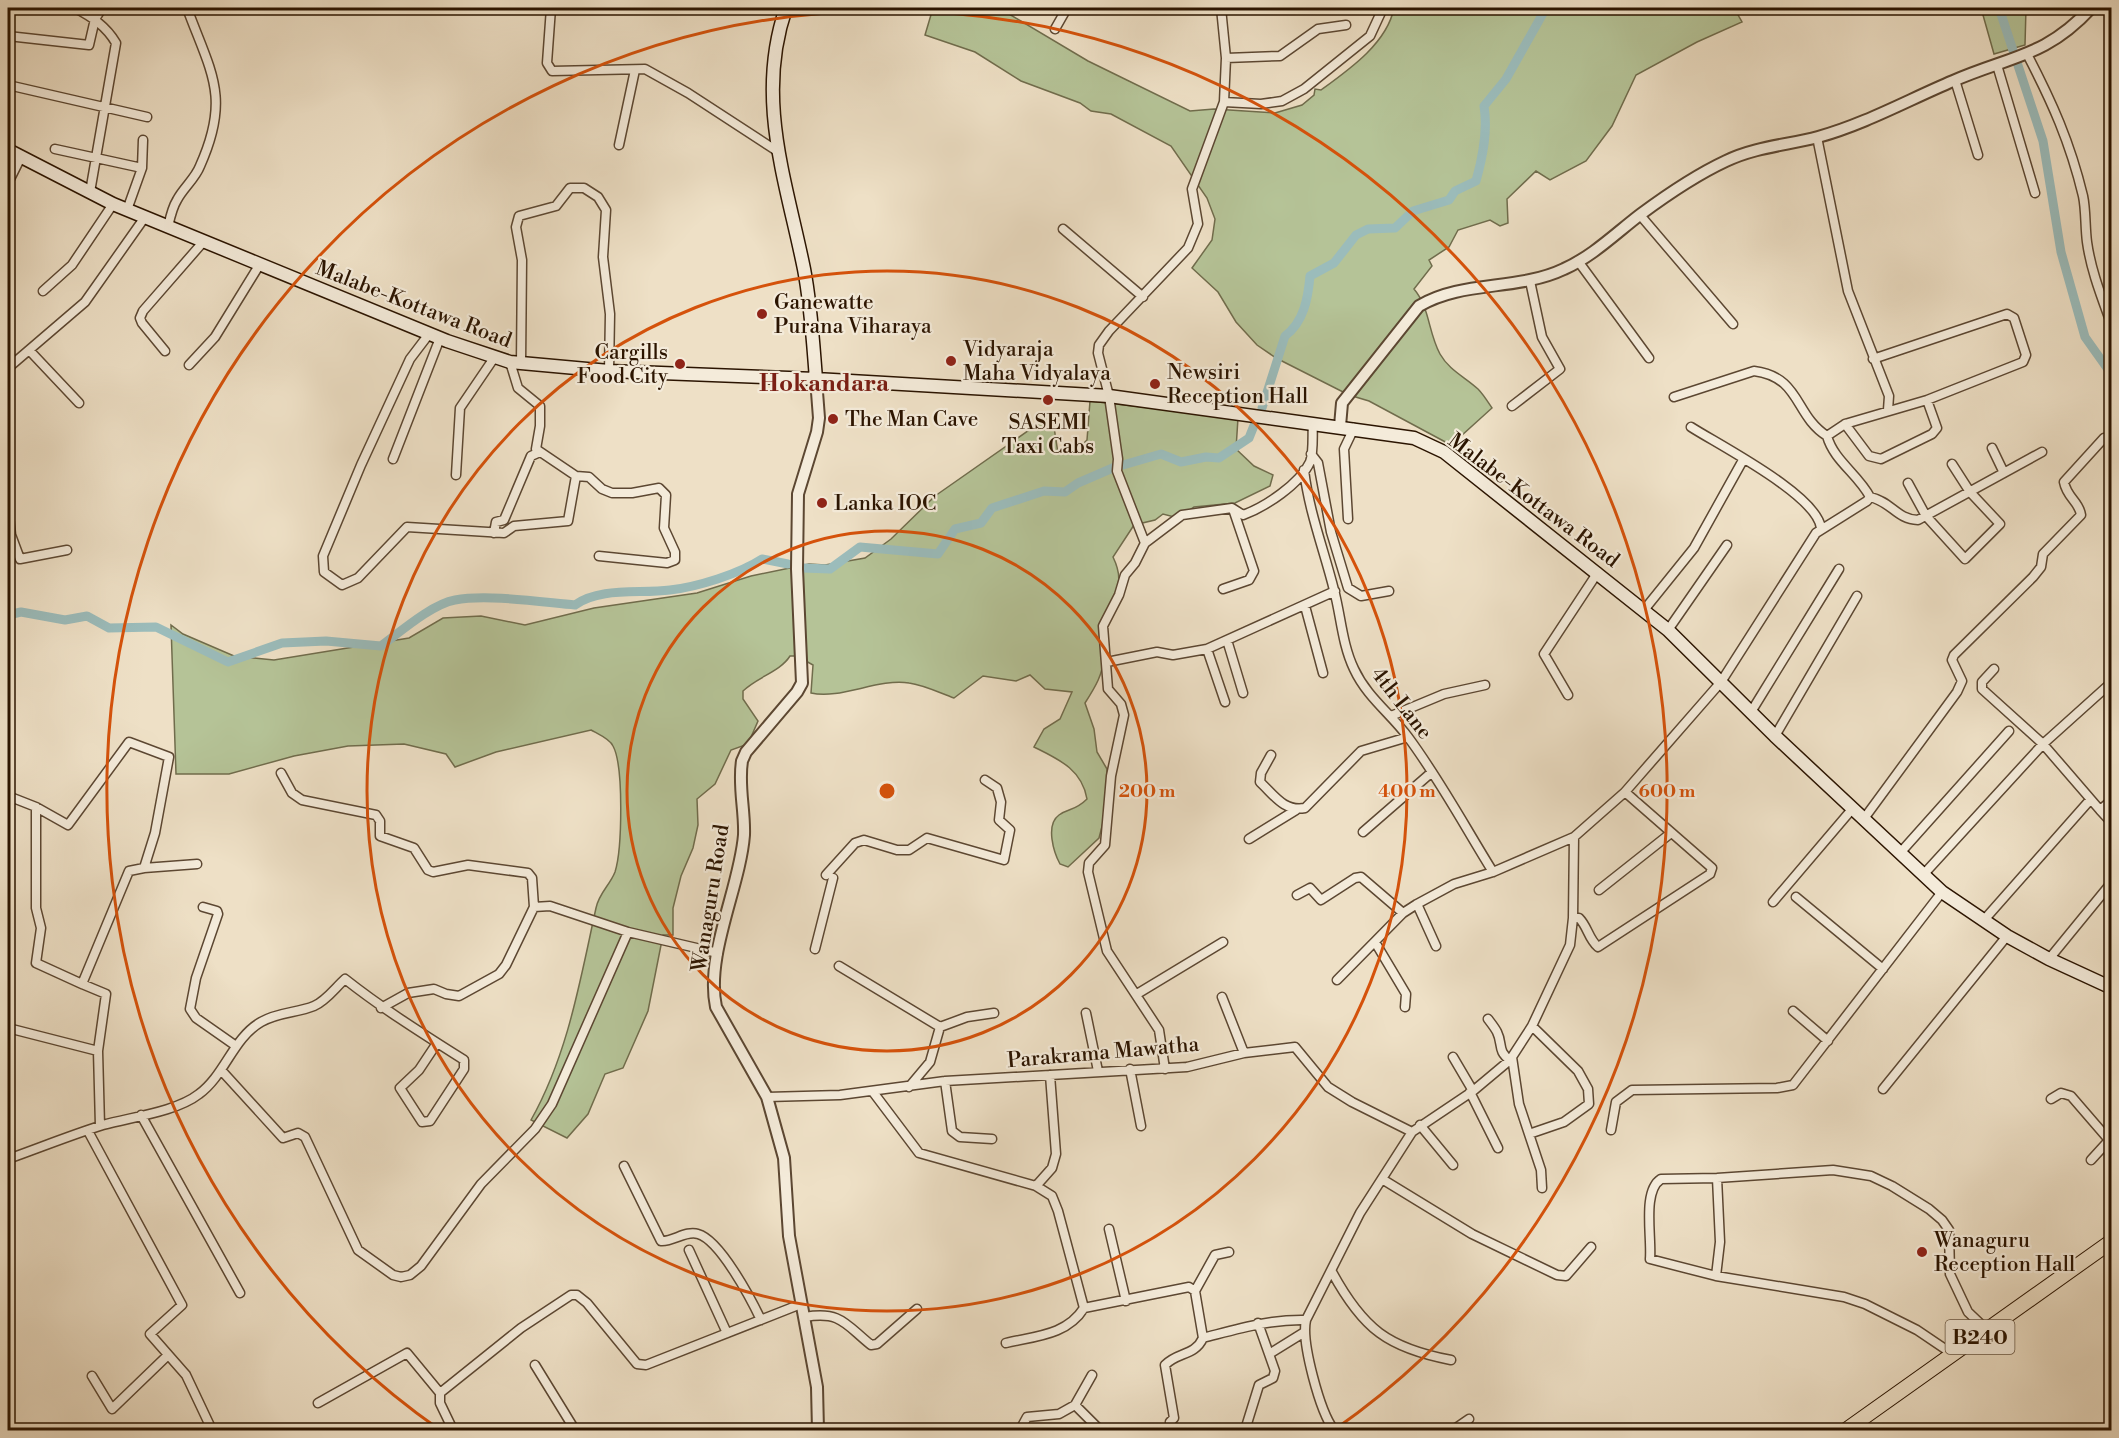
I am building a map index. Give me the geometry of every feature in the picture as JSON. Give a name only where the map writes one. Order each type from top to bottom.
[{"type":"main road","points":[[786,8],[772,68],[777,151],[804,270],[816,379]]},
{"type":"main road","name":"Malabe-Kottawa Road","points":[[8,150],[127,210],[494,358],[609,371],[816,379],[1108,396],[1340,426],[1414,438],[1444,452],[1598,572],[1668,630],[1775,736],[1942,892],[2007,936],[2049,959],[2110,985]]},
{"type":"main road","name":"B240","points":[[1846,1431],[2112,1240]]},
{"type":"street","points":[[75,8],[95,19],[109,32],[116,43],[90,192]]},
{"type":"street","points":[[8,36],[89,45],[95,19],[102,8]]},
{"type":"street","points":[[168,227],[176,201],[199,168],[215,126],[217,103],[216,88],[187,8]]},
{"type":"street","points":[[550,8],[547,63],[552,71],[645,69],[777,151]]},
{"type":"street","points":[[1055,29],[1067,8]]},
{"type":"street","points":[[1145,543],[1117,471],[1118,459],[1108,396],[1098,353],[1099,345],[1109,331],[1188,248],[1198,224],[1192,189],[1224,102],[1226,58],[1221,8]]},
{"type":"street","points":[[1224,102],[1261,104],[1282,101],[1304,89],[1370,36],[1383,8]]},
{"type":"street","points":[[1340,426],[1342,404],[1419,306],[1449,293],[1530,281],[1563,270],[1613,238],[1695,176],[1728,160],[1761,148],[1816,137],[1851,126],[1955,80],[2048,45],[2071,30],[2091,8]]},
{"type":"street","points":[[1226,58],[1280,56],[1318,29],[1346,26]]},
{"type":"street","points":[[2023,55],[2056,108],[2084,199],[2092,270],[2112,326]]},
{"type":"street","points":[[2002,63],[2035,193]]},
{"type":"street","points":[[619,145],[635,70]]},
{"type":"street","points":[[1955,80],[1978,155]]},
{"type":"street","points":[[8,85],[147,117]]},
{"type":"street","points":[[1816,137],[1848,291],[1889,396],[1888,410]]},
{"type":"street","points":[[127,210],[142,168],[143,140]]},
{"type":"street","points":[[55,149],[142,168]]},
{"type":"street","points":[[8,183],[21,157]]},
{"type":"street","points":[[540,452],[536,449],[540,426],[540,406],[518,388],[515,362],[522,260],[516,226],[519,216],[556,206],[570,188],[584,188],[598,197],[606,210],[603,257],[610,314],[609,371]]},
{"type":"street","points":[[43,291],[72,265],[113,204]]},
{"type":"street","points":[[1641,215],[1733,324]]},
{"type":"street","points":[[8,368],[85,302],[145,217]]},
{"type":"street","points":[[1063,229],[1143,297]]},
{"type":"street","points":[[165,351],[140,318],[143,311],[204,241]]},
{"type":"street","points":[[1578,261],[1649,358]]},
{"type":"street","points":[[189,365],[215,337],[260,264]]},
{"type":"street","points":[[1512,406],[1560,369],[1542,337],[1530,281]]},
{"type":"street","points":[[1827,436],[1845,424],[1926,400],[2023,362],[2026,355],[2014,318],[2007,314],[1873,359]]},
{"type":"street","points":[[393,459],[435,336]]},
{"type":"street","points":[[435,336],[410,359],[361,465],[323,556],[324,572],[342,585],[358,578],[407,527],[504,533],[514,526],[568,521],[576,476]]},
{"type":"street","points":[[29,350],[80,403]]},
{"type":"street","points":[[456,475],[460,408],[494,358]]},
{"type":"street","points":[[1674,397],[1754,371],[1763,372],[1789,385],[1809,421],[1827,436],[1831,449],[1865,487],[1870,496],[1884,500],[1905,519],[1918,520],[2042,452]]},
{"type":"street","name":"Wanaguru Road","points":[[816,379],[819,418],[817,432],[798,494],[797,569],[802,683],[746,752],[742,761],[740,772],[744,833],[718,953],[716,1007],[767,1097],[784,1158],[789,1236],[817,1387],[818,1431]]},
{"type":"street","points":[[1845,424],[1869,456],[1881,459],[1932,434],[1937,428],[1926,400]]},
{"type":"street","points":[[1165,1069],[1159,1030],[1107,951],[1088,872],[1089,863],[1105,845],[1111,776],[1124,715],[1121,704],[1108,689],[1103,626],[1119,595],[1125,575],[1136,563],[1145,543],[1182,515],[1232,508],[1243,515],[1265,507],[1304,470],[1311,454],[1313,423]]},
{"type":"street","points":[[1348,519],[1344,449],[1354,428]]},
{"type":"street","points":[[1690,428],[1795,493],[1820,521],[1821,528]]},
{"type":"street","points":[[1863,820],[1957,692],[1962,681],[1952,660],[1954,655],[2033,578],[2041,567],[2043,554],[2081,515],[2080,509],[2066,493],[2064,482],[2104,438]]},
{"type":"street","points":[[1992,448],[2004,473]]},
{"type":"street","points":[[494,533],[496,522],[504,520],[531,456],[540,452],[546,453],[576,476],[589,477],[602,489],[612,493],[632,493],[659,488],[666,495],[664,528],[675,552],[675,560],[667,563],[599,556]]},
{"type":"street","points":[[1311,454],[1317,463],[1331,532],[1348,588],[1361,596],[1389,591]]},
{"type":"street","points":[[1644,610],[1694,548],[1743,460]]},
{"type":"street","points":[[1908,483],[1926,516],[1965,559],[2000,524],[1970,492],[1952,464]]},
{"type":"street","name":"4th Lane","points":[[1304,470],[1307,500],[1335,591],[1345,645],[1354,670],[1373,701],[1391,716],[1408,737],[1493,872]]},
{"type":"street","points":[[1338,980],[1403,913],[1454,884],[1493,872],[1574,837],[1625,792],[1721,682],[1821,528],[1867,501],[1870,496]]},
{"type":"street","points":[[8,506],[9,535],[20,559],[67,550]]},
{"type":"street","points":[[1223,589],[1249,580],[1254,571],[1232,508]]},
{"type":"street","points":[[1668,630],[1727,545]]},
{"type":"street","points":[[1751,712],[1839,569]]},
{"type":"street","points":[[1568,695],[1544,654],[1598,572]]},
{"type":"street","points":[[1107,662],[1157,652],[1173,655],[1207,649],[1335,591]]},
{"type":"street","points":[[1775,736],[1857,596]]},
{"type":"street","points":[[1305,606],[1323,673]]},
{"type":"street","points":[[1227,640],[1244,693]]},
{"type":"street","points":[[1207,649],[1225,702]]},
{"type":"street","points":[[1994,669],[1982,682],[1982,688],[2043,744],[2112,823]]},
{"type":"street","points":[[1923,875],[2043,744],[2112,682]]},
{"type":"street","points":[[1391,716],[1444,694],[1485,685]]},
{"type":"street","points":[[1900,853],[2009,731]]},
{"type":"street","points":[[1249,839],[1296,810],[1305,808],[1361,751],[1408,737]]},
{"type":"street","points":[[8,796],[36,807],[68,825],[129,742],[169,757],[155,832],[144,868]]},
{"type":"street","points":[[1271,755],[1260,782],[1286,807],[1296,810]]},
{"type":"street","points":[[1363,832],[1432,772]]},
{"type":"street","points":[[281,773],[292,793],[302,800],[376,815],[380,821],[380,836],[414,848],[428,870],[433,872],[468,865],[528,873],[532,878],[534,907],[499,974],[459,996],[434,989],[408,993],[381,1008]]},
{"type":"street","points":[[815,949],[829,876],[855,843],[864,840],[897,850],[909,850],[927,838],[1004,860],[1010,830],[999,820],[1001,802],[997,788],[985,780]]},
{"type":"street","points":[[1573,918],[1579,918],[1584,923],[1589,939],[1598,947],[1710,874],[1712,868],[1625,792]]},
{"type":"street","points":[[1984,920],[2090,800]]},
{"type":"street","points":[[2100,810],[2112,800]]},
{"type":"street","points":[[36,807],[36,908],[41,928],[36,963],[106,994],[98,1051],[100,1126]]},
{"type":"street","points":[[1773,902],[1853,808]]},
{"type":"street","points":[[1599,890],[1671,833]]},
{"type":"street","points":[[1334,1431],[1307,1354],[1303,1333],[1306,1320],[1360,1213],[1412,1132],[1471,1092],[1511,1058],[1532,1026],[1570,945],[1573,918],[1574,837]]},
{"type":"street","points":[[82,984],[129,871],[197,864]]},
{"type":"street","points":[[1296,895],[1310,888],[1321,900],[1361,877],[1403,913]]},
{"type":"street","points":[[2049,959],[2112,882]]},
{"type":"street","points":[[1611,1130],[1616,1102],[1632,1090],[1777,1088],[1793,1084],[1942,892]]},
{"type":"street","points":[[1796,897],[1883,969]]},
{"type":"street","points":[[1417,904],[1436,946]]},
{"type":"street","points":[[534,907],[550,906],[628,932],[718,953]]},
{"type":"street","points":[[203,907],[217,911],[218,915],[196,978],[190,1009],[196,1018],[236,1046]]},
{"type":"street","points":[[220,1070],[283,1138],[298,1133],[305,1137],[358,1251],[393,1275],[401,1277],[410,1275],[421,1266],[482,1184],[535,1129],[552,1104],[628,932]]},
{"type":"street","points":[[1883,1089],[2007,936]]},
{"type":"street","points":[[1137,994],[1223,942]]},
{"type":"street","points":[[1375,942],[1406,994],[1405,1007]]},
{"type":"street","points":[[839,966],[940,1027]]},
{"type":"street","points":[[8,1159],[100,1126],[183,1103],[199,1094],[220,1070],[247,1032],[262,1022],[285,1012],[313,1007],[323,1001],[345,979],[381,1008],[437,1043],[464,1060],[464,1069],[430,1121],[422,1122],[400,1088],[419,1070],[437,1043]]},
{"type":"street","points":[[1222,997],[1244,1053]]},
{"type":"street","points":[[1793,1011],[1828,1041]]},
{"type":"street","points":[[940,1027],[968,1017],[994,1013]]},
{"type":"street","points":[[1086,1013],[1098,1071]]},
{"type":"street","points":[[1488,1019],[1499,1035],[1503,1055],[1511,1058]]},
{"type":"street","points":[[1529,1134],[1564,1122],[1589,1104],[1588,1089],[1578,1071],[1532,1026]]},
{"type":"street","points":[[909,1087],[930,1062],[940,1027]]},
{"type":"street","points":[[8,1028],[98,1051]]},
{"type":"street","name":"Parakrama Mawatha","points":[[767,1097],[873,1092],[945,1081],[1187,1067],[1244,1053],[1294,1047],[1328,1087],[1352,1102],[1412,1132]]},
{"type":"street","points":[[1453,1057],[1498,1148]]},
{"type":"street","points":[[1511,1058],[1519,1104],[1541,1170],[1542,1188]]},
{"type":"street","points":[[1130,1069],[1141,1126]]},
{"type":"street","points":[[1036,1186],[1052,1168],[1056,1154],[1050,1075]]},
{"type":"street","points":[[945,1081],[952,1131],[960,1137],[992,1139]]},
{"type":"street","points":[[873,1092],[919,1153],[1036,1186],[1053,1196],[1084,1308],[1078,1318],[1063,1330],[1006,1343]]},
{"type":"street","points":[[2052,1099],[2061,1093],[2071,1096],[2110,1138],[2091,1160]]},
{"type":"street","points":[[141,1115],[240,1293]]},
{"type":"street","points":[[1420,1125],[1453,1165]]},
{"type":"street","points":[[88,1131],[182,1305],[150,1334],[186,1375],[213,1431]]},
{"type":"street","points":[[624,1166],[662,1241],[690,1234],[703,1237],[715,1247],[747,1288],[760,1320]]},
{"type":"street","points":[[1954,1355],[1917,1330],[1864,1304],[1844,1297],[1716,1275],[1650,1259],[1649,1195],[1654,1183],[1661,1179],[1717,1179],[1833,1170],[1871,1176],[1892,1186],[1942,1220],[1948,1230],[1950,1274],[1968,1312],[1988,1331]]},
{"type":"street","points":[[1382,1179],[1472,1234],[1557,1275],[1566,1276],[1592,1247]]},
{"type":"street","points":[[1716,1275],[1720,1242],[1717,1179]]},
{"type":"street","points":[[1109,1228],[1126,1301]]},
{"type":"street","points":[[689,1250],[727,1333]]},
{"type":"street","points":[[1170,1422],[1174,1418],[1165,1365],[1197,1350],[1203,1338],[1195,1291],[1215,1255],[1229,1252]]},
{"type":"street","points":[[1332,1272],[1368,1324],[1393,1344],[1417,1354],[1451,1360]]},
{"type":"street","points":[[1084,1308],[1189,1287],[1195,1291]]},
{"type":"street","points":[[440,1393],[520,1328],[571,1296],[577,1295],[587,1303],[637,1364],[646,1365],[801,1304]]},
{"type":"street","points":[[805,1317],[826,1313],[837,1317],[871,1345],[878,1344],[917,1309]]},
{"type":"street","points":[[1203,1338],[1258,1323],[1306,1320]]},
{"type":"street","points":[[1245,1431],[1258,1385],[1273,1378],[1275,1371],[1258,1323]]},
{"type":"street","points":[[1269,1354],[1303,1333]]},
{"type":"street","points":[[318,1403],[407,1353],[440,1393],[440,1403],[453,1431]]},
{"type":"street","points":[[92,1376],[112,1409],[168,1355]]},
{"type":"street","points":[[535,1365],[575,1431]]},
{"type":"street","points":[[1020,1431],[1027,1418],[1059,1414],[1075,1405],[1092,1375]]},
{"type":"street","points":[[1075,1405],[1100,1431]]},
{"type":"street","points":[[1453,1431],[1468,1419]]},
{"type":"green space","points":[[933,8],[999,8],[1088,61],[1190,111],[1214,109],[1275,113],[1302,105],[1314,95],[1315,89],[1321,90],[1355,64],[1384,33],[1394,8],[1734,8],[1742,22],[1697,42],[1636,75],[1612,126],[1586,161],[1550,180],[1536,171],[1507,199],[1508,223],[1500,226],[1490,220],[1458,230],[1449,247],[1429,260],[1432,266],[1414,289],[1423,304],[1436,346],[1448,365],[1478,389],[1492,408],[1451,445],[1369,401],[1349,395],[1276,358],[1257,345],[1236,322],[1218,292],[1192,268],[1212,240],[1215,219],[1207,198],[1171,146],[1111,114],[1091,111],[1080,103],[1021,81],[975,52],[925,35]]},
{"type":"green space","points":[[1981,8],[2026,8],[2025,45],[1994,54]]},
{"type":"green space","points":[[1090,401],[1238,418],[1236,449],[1254,466],[1273,475],[1270,486],[1235,503],[1194,507],[1178,518],[1163,514],[1155,520],[1134,525],[1113,557],[1119,576],[1116,591],[1101,627],[1103,661],[1101,674],[1085,703],[1094,729],[1097,752],[1107,769],[1106,811],[1099,838],[1068,867],[1060,864],[1052,839],[1052,825],[1059,815],[1079,806],[1087,799],[1080,780],[1068,766],[1034,747],[1044,729],[1060,719],[1072,692],[1045,689],[1030,675],[1016,681],[983,676],[954,698],[920,685],[897,682],[834,694],[811,693],[813,665],[797,656],[790,656],[786,662],[743,691],[743,699],[758,721],[748,744],[731,750],[715,784],[697,799],[698,825],[693,848],[681,876],[673,908],[673,935],[663,935],[648,1011],[623,1068],[605,1074],[588,1114],[567,1138],[531,1120],[544,1095],[564,1043],[597,903],[615,872],[619,846],[620,789],[617,756],[609,741],[591,730],[496,752],[455,767],[446,754],[404,744],[348,746],[294,756],[229,774],[176,774],[171,625],[183,634],[234,656],[274,660],[409,638],[443,618],[481,616],[525,625],[594,608],[697,593],[751,576],[809,564],[825,565],[865,558],[891,539],[935,496],[1052,414],[1058,453],[1073,454],[1087,440]]},
{"type":"waterway","points":[[1262,408],[1285,336],[1297,324],[1304,309],[1310,276],[1334,263],[1356,235],[1368,229],[1395,228],[1413,211],[1449,200],[1455,191],[1476,181],[1484,144],[1484,106],[1506,79],[1546,8]]},
{"type":"waterway","points":[[1999,8],[2043,141],[2061,252],[2085,337],[2112,375]]},
{"type":"waterway","points":[[1123,465],[1161,454],[1181,462],[1206,457],[1219,458],[1249,438],[1255,423]]},
{"type":"waterway","points":[[803,568],[830,569],[860,547],[938,554],[955,529],[981,523],[992,508],[1044,491],[1065,492],[1078,483],[1115,467]]},
{"type":"waterway","points":[[8,615],[21,612],[65,620],[87,616],[109,628],[156,627],[228,662],[282,643],[326,641],[381,646],[426,613],[455,600],[498,598],[575,605],[585,599],[608,593],[658,591],[693,586],[730,575],[762,559],[788,564]]},
{"type":"place","name":"Ganewatte Purana Viharaya","points":[[762,314]]},
{"type":"place","name":"Vidyaraja Maha Vidyalaya","points":[[951,361]]},
{"type":"place","name":"Cargills Food City","points":[[680,364]]},
{"type":"place","name":"Newsiri Reception Hall","points":[[1155,384]]},
{"type":"place","name":"SASEMI Taxi Cabs","points":[[1048,400]]},
{"type":"place","name":"The Man Cave","points":[[833,419]]},
{"type":"place","name":"Lanka IOC","points":[[822,503]]},
{"type":"place","name":"Wanaguru Reception Hall","points":[[1922,1252]]},
{"type":"district","name":"Hokandara","points":[[824,383]]}]
